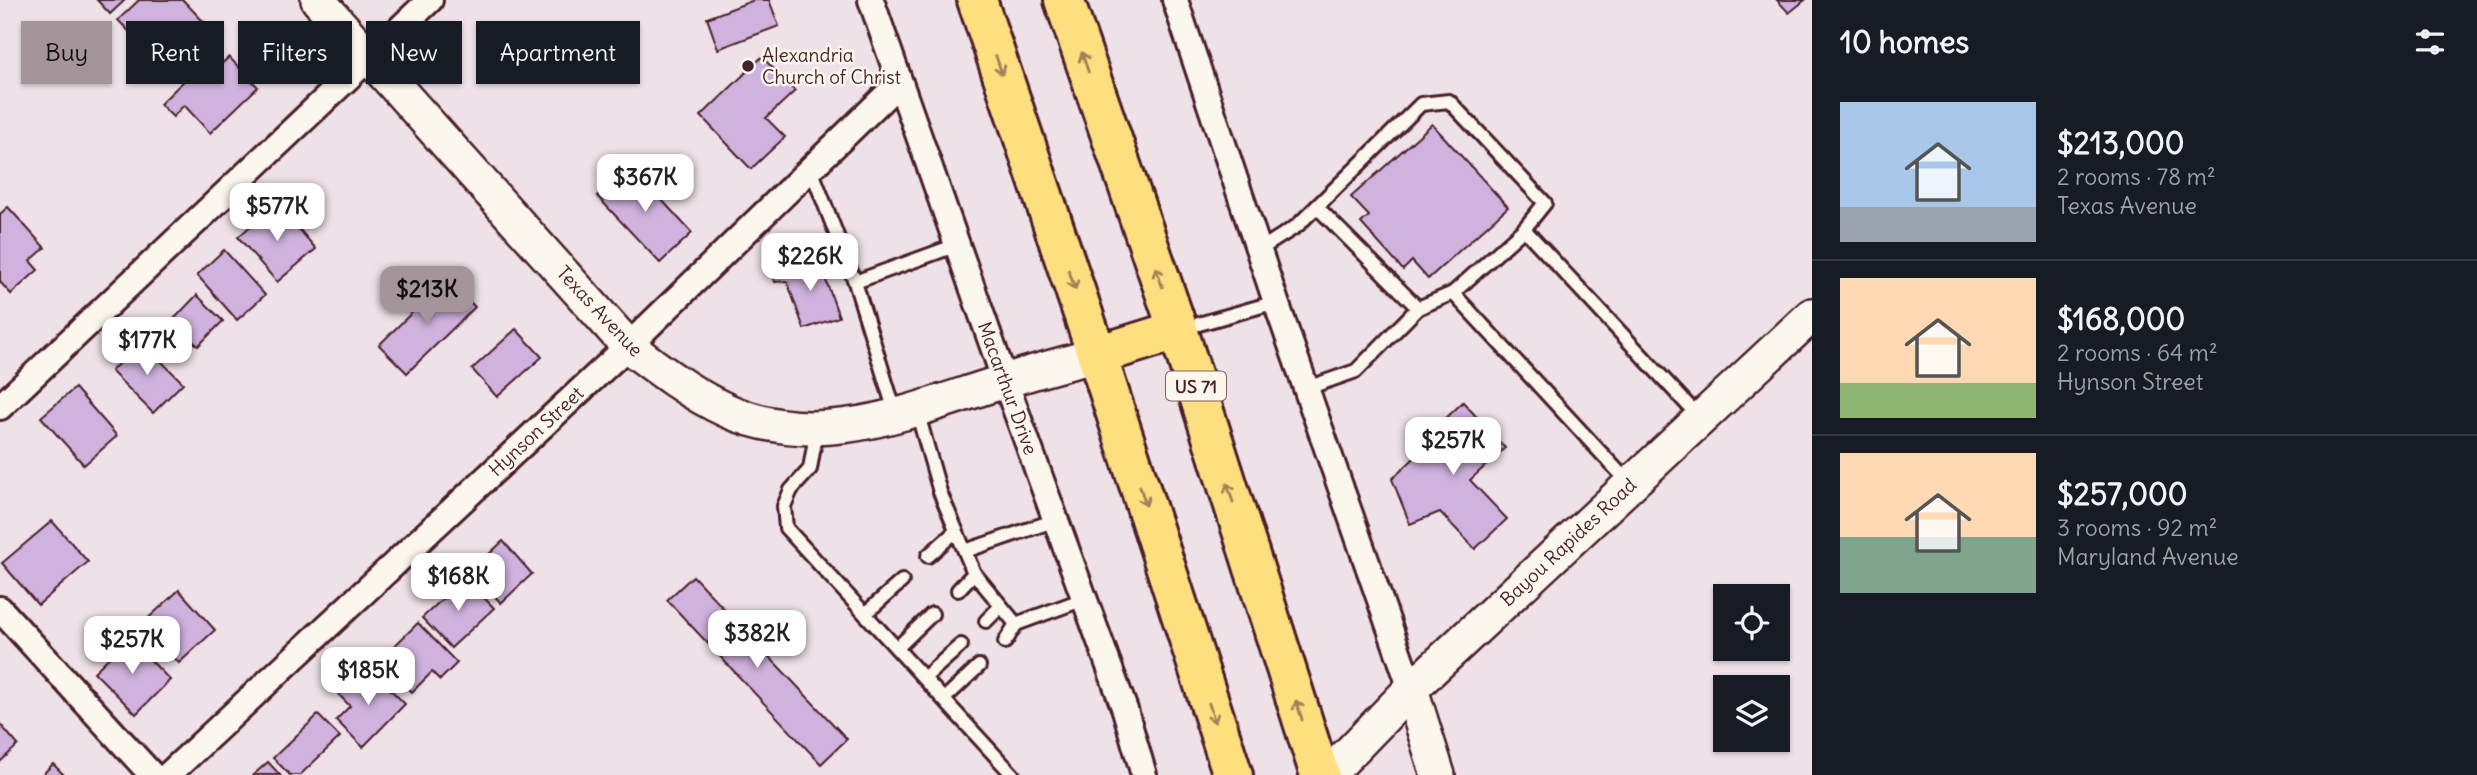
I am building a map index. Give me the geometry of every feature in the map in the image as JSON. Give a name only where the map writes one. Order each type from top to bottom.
[{"type":"highway","points":[[977,0],[1097,355],[1233,775]]},
{"type":"highway","name":"US 71","points":[[1063,0],[1178,330],[1320,775]]},
{"type":"highway","points":[[1097,355],[1178,330]]},
{"type":"street","name":"Texas Avenue","points":[[318,0],[366,52]]},
{"type":"street","points":[[408,21],[430,0]]},
{"type":"street","name":"Macarthur Drive","points":[[871,0],[1005,381],[1125,710],[1144,775]]},
{"type":"street","points":[[1175,0],[1438,775]]},
{"type":"street","points":[[0,407],[366,60]]},
{"type":"street","name":"Hynson Street","points":[[168,775],[628,346],[899,83]]},
{"type":"street","name":"Texas Avenue","points":[[395,84],[628,346],[657,369],[726,410],[771,424],[842,428],[907,413],[1097,355]]},
{"type":"street","name":"Bayou Rapides Road","points":[[1328,775],[1411,689],[1812,315]]},
{"type":"street","points":[[0,609],[152,775]]},
{"type":"lane","points":[[1259,250],[1297,226],[1421,104],[1449,101],[1545,203],[1524,229],[1453,293],[1418,308],[1356,371],[1307,388]]},
{"type":"lane","points":[[811,169],[907,413],[974,573],[1016,624]]},
{"type":"lane","points":[[1317,207],[1418,308]]},
{"type":"lane","points":[[1524,229],[1700,418]]},
{"type":"lane","points":[[855,282],[957,245]]},
{"type":"lane","points":[[1453,293],[1630,484]]},
{"type":"lane","points":[[1178,330],[1276,302]]},
{"type":"lane","points":[[817,428],[810,469],[791,490],[784,506],[786,528],[1011,775]]},
{"type":"lane","points":[[965,551],[1056,520]]},
{"type":"lane","points":[[928,556],[956,531]]},
{"type":"lane","points":[[958,590],[974,573]]},
{"type":"lane","points":[[865,614],[902,581]]},
{"type":"lane","points":[[1005,642],[1016,624],[1084,599]]},
{"type":"lane","points":[[986,621],[1002,606]]},
{"type":"lane","points":[[897,649],[932,614]]},
{"type":"lane","points":[[924,678],[961,645]]},
{"type":"lane","points":[[943,699],[979,666]]},
{"type":"building","points":[[97,0],[125,0],[110,14]]},
{"type":"building","points":[[139,0],[183,0],[203,21],[126,21],[126,28],[118,20]]},
{"type":"building","points":[[754,0],[769,0],[779,26],[718,49],[707,18]]},
{"type":"building","points":[[1777,0],[1805,0],[1789,13]]},
{"type":"building","points":[[229,57],[238,66],[238,84],[255,84],[258,87],[210,133],[184,105],[173,117],[160,104],[181,84],[224,84],[224,62]]},
{"type":"building","points":[[762,57],[795,91],[766,118],[785,137],[751,169],[701,116]]},
{"type":"building","points":[[1432,124],[1508,207],[1428,279],[1412,261],[1403,270],[1361,223],[1369,216],[1351,197]]},
{"type":"building","points":[[630,165],[692,233],[660,263],[597,196]]},
{"type":"building","points":[[277,203],[316,249],[277,282],[238,237]]},
{"type":"building","points":[[8,207],[45,248],[30,261],[38,270],[11,294],[0,282],[0,214]]},
{"type":"building","points":[[224,250],[265,295],[237,320],[197,275]]},
{"type":"building","points":[[818,258],[839,317],[804,329],[787,281],[775,282],[773,274]]},
{"type":"building","points":[[447,278],[475,307],[407,373],[379,345]]},
{"type":"building","points":[[197,295],[223,321],[198,346],[172,321]]},
{"type":"building","points":[[516,329],[542,357],[497,397],[472,369]]},
{"type":"building","points":[[141,341],[183,383],[153,413],[111,371]]},
{"type":"building","points":[[75,388],[117,436],[84,465],[41,417]]},
{"type":"building","points":[[1463,402],[1505,448],[1470,480],[1507,519],[1475,549],[1440,512],[1410,524],[1392,479],[1428,445],[1423,440]]},
{"type":"building","points":[[52,521],[88,562],[38,605],[2,563]]},
{"type":"building","points":[[503,541],[532,574],[501,603],[471,571]]},
{"type":"building","points":[[693,576],[847,739],[821,764],[667,600]]},
{"type":"building","points":[[465,578],[494,608],[451,648],[422,618]]},
{"type":"building","points":[[179,590],[215,630],[179,663],[143,623]]},
{"type":"building","points":[[418,623],[457,663],[440,680],[432,672],[412,692],[380,660]]},
{"type":"building","points":[[129,638],[170,680],[136,714],[94,672]]},
{"type":"building","points":[[368,667],[405,704],[363,747],[336,720],[350,706],[339,695]]},
{"type":"building","points":[[318,715],[340,737],[300,775],[290,775],[273,758]]},
{"type":"building","points":[[0,724],[18,745],[0,762]]},
{"type":"building","points":[[268,762],[280,775],[253,775]]},
{"type":"building","points":[[53,764],[64,775],[42,775]]},
{"type":"place","name":"Alexandria Church of Christ","points":[[748,66]]}]
